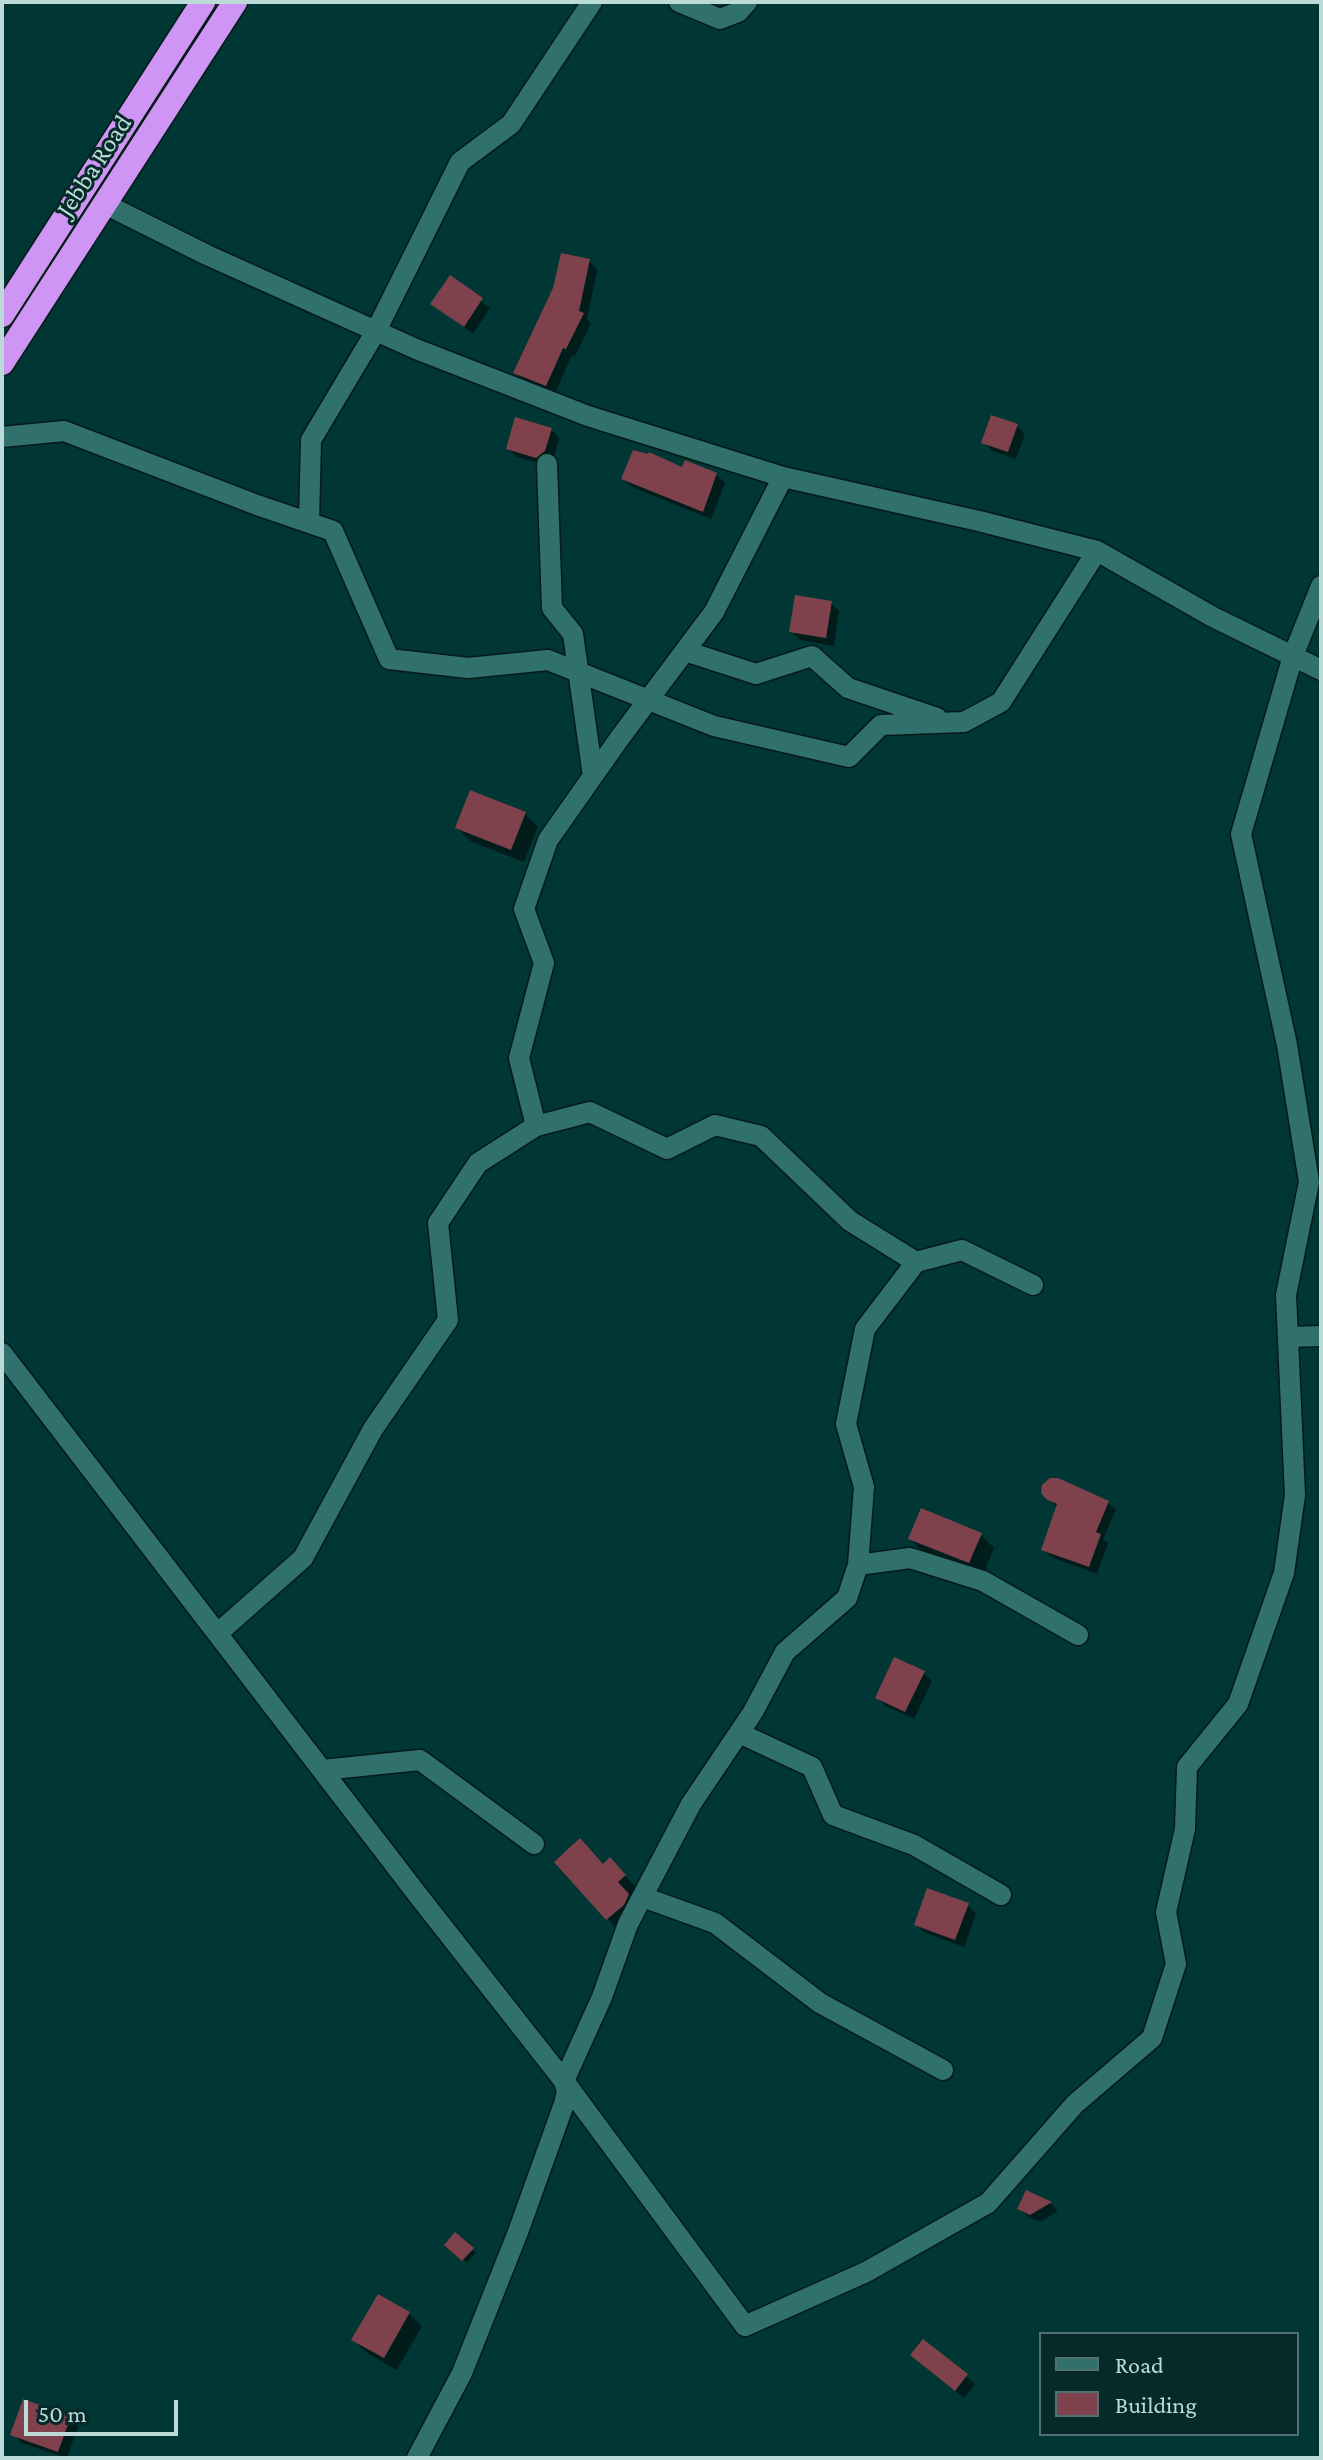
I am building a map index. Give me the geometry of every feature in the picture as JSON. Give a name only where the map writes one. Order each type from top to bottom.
[{"type":"highway","points":[[2,315],[203,2]]},
{"type":"highway","name":"Jebba Road","points":[[2,363],[235,2]]},
{"type":"street","points":[[309,522],[311,440],[376,331],[460,162],[511,124],[592,2]]},
{"type":"street","points":[[679,2],[720,19],[738,12],[747,2]]},
{"type":"street","points":[[103,203],[207,255],[376,331],[588,416],[783,477],[1097,551],[1213,617],[1321,670]]},
{"type":"street","points":[[2,437],[64,431],[333,531],[389,659],[468,668],[548,660],[714,726],[849,757],[881,725],[964,722],[1001,702],[1097,551]]},
{"type":"street","points":[[547,464],[552,608],[573,634],[593,776]]},
{"type":"street","points":[[536,1126],[519,1058],[544,963],[524,909],[548,840],[714,612],[783,477]]},
{"type":"street","points":[[2,1353],[564,2081],[745,2326],[866,2272],[988,2203],[1075,2104],[1152,2038],[1176,1964],[1166,1912],[1185,1829],[1187,1767],[1238,1704],[1284,1573],[1295,1495],[1286,1295],[1309,1182],[1287,1045],[1241,834],[1293,656],[1321,586]]},
{"type":"street","points":[[685,651],[756,674],[812,656],[848,688],[949,722]]},
{"type":"street","points":[[218,1633],[303,1558],[373,1429],[448,1320],[438,1223],[478,1163],[536,1126],[590,1112],[667,1149],[715,1125],[761,1136],[850,1221],[916,1262]]},
{"type":"street","points":[[417,2458],[462,2373],[518,2232],[564,2104],[567,2092],[564,2081],[602,1997],[628,1924],[691,1804],[739,1733],[785,1652],[847,1598],[858,1565],[864,1487],[846,1424],[865,1329],[916,1262],[962,1250],[1033,1285]]},
{"type":"street","points":[[1288,1337],[1321,1336]]},
{"type":"street","points":[[858,1565],[910,1558],[983,1581],[1078,1635]]},
{"type":"street","points":[[739,1733],[812,1767],[833,1815],[914,1845],[1001,1895]]},
{"type":"street","points":[[322,1770],[420,1760],[534,1844]]},
{"type":"street","points":[[643,1897],[715,1923],[820,2003],[943,2070]]},
{"type":"building","points":[[561,253],[590,259],[579,311],[584,313],[566,349],[563,348],[546,386],[513,373],[553,288]]},
{"type":"building","points":[[450,275],[483,298],[464,327],[430,304]]},
{"type":"building","points":[[991,415],[1018,424],[1008,452],[981,443]]},
{"type":"building","points":[[515,417],[552,428],[545,451],[536,458],[506,449]]},
{"type":"building","points":[[633,450],[649,452],[682,467],[685,460],[717,473],[703,512],[621,479]]},
{"type":"building","points":[[795,595],[832,601],[826,638],[789,632]]},
{"type":"building","points":[[470,790],[526,812],[511,850],[455,828]]},
{"type":"building","points":[[1050,1478],[1058,1478],[1109,1501],[1096,1532],[1101,1534],[1089,1567],[1041,1550],[1057,1504],[1041,1493],[1042,1485]]},
{"type":"building","points":[[921,1508],[982,1533],[969,1563],[908,1539]]},
{"type":"building","points":[[894,1657],[925,1671],[905,1712],[875,1698]]},
{"type":"building","points":[[580,1838],[603,1864],[610,1857],[626,1875],[618,1882],[629,1894],[624,1905],[606,1920],[554,1862]]},
{"type":"building","points":[[927,1888],[969,1903],[955,1940],[914,1925]]},
{"type":"building","points":[[1026,2190],[1052,2202],[1030,2215],[1017,2209]]},
{"type":"building","points":[[455,2232],[474,2248],[462,2261],[444,2245]]},
{"type":"building","points":[[378,2294],[410,2312],[384,2358],[351,2340]]},
{"type":"building","points":[[923,2339],[968,2374],[955,2391],[910,2355]]},
{"type":"building","points":[[23,2399],[71,2416],[58,2452],[10,2435]]}]
